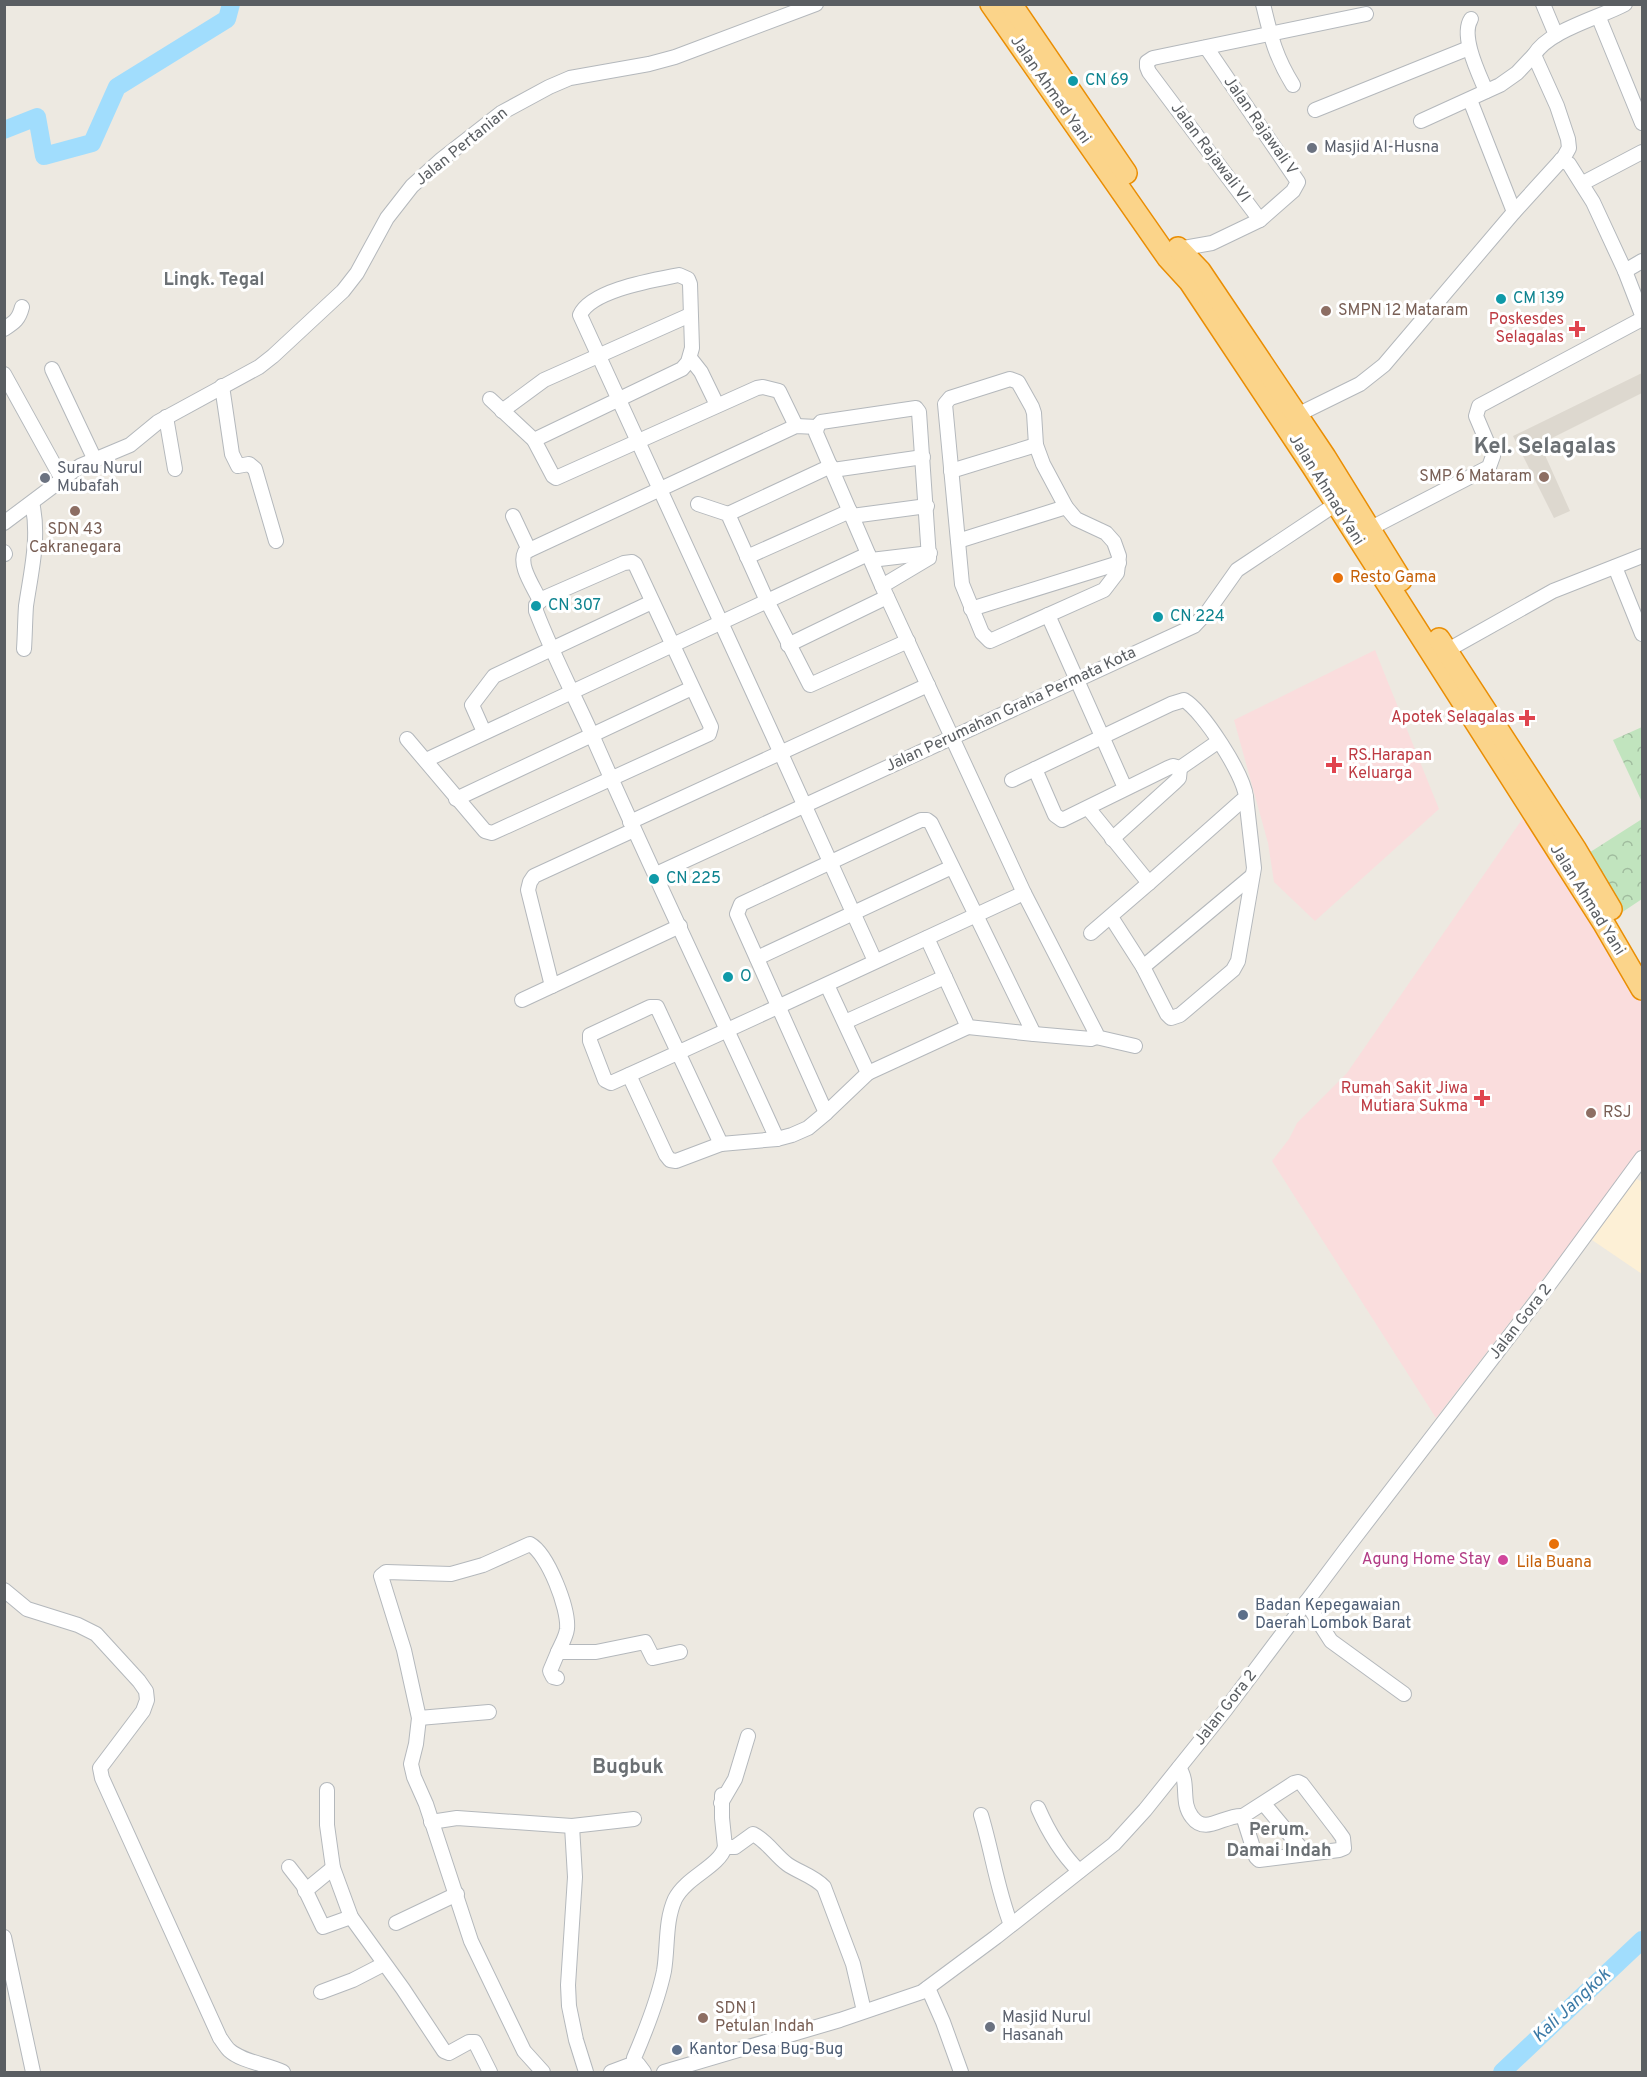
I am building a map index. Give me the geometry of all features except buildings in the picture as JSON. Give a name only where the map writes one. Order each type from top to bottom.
[{"type":"highway","name":"Jalan Ahmad Yani","points":[[991,4],[1176,254],[1195,276],[1319,462],[1336,504],[1432,639],[1642,988]]},
{"type":"highway","points":[[1011,4],[1176,254]]},
{"type":"highway","points":[[1195,276],[1297,415],[1319,462],[1369,529],[1432,639],[1576,850],[1642,964]]},
{"type":"street","name":"Jalan Pertanian","points":[[4,523],[80,466],[130,445],[166,417],[266,362],[336,299],[357,273],[392,210],[412,186],[442,159],[501,113],[570,78],[675,57],[816,4]]},
{"type":"street","points":[[1263,4],[1279,62],[1293,85]]},
{"type":"street","points":[[1543,4],[1556,35]]},
{"type":"street","points":[[1421,121],[1470,100],[1508,80],[1543,43],[1625,4]]},
{"type":"street","points":[[1206,47],[1366,14]]},
{"type":"street","points":[[1599,18],[1642,123]]},
{"type":"street","points":[[1471,19],[1468,25],[1469,48],[1486,91]]},
{"type":"street","name":"Jalan Rajawali VI","points":[[1206,47],[1151,58],[1146,64],[1150,74],[1260,220],[1281,203]]},
{"type":"street","name":"Jalan Rajawali V","points":[[1206,47],[1297,179],[1298,184],[1295,189],[1281,203]]},
{"type":"street","points":[[1315,110],[1469,48]]},
{"type":"street","points":[[1297,415],[1360,384],[1384,365],[1567,152],[1569,142],[1557,106],[1534,55]]},
{"type":"street","points":[[1470,100],[1515,212]]},
{"type":"street","points":[[1582,183],[1642,152]]},
{"type":"street","points":[[1369,529],[1489,467],[1492,456],[1476,416],[1479,406],[1642,317],[1625,271],[1582,183],[1569,164],[1561,160]]},
{"type":"street","points":[[1176,254],[1212,243],[1260,220]]},
{"type":"street","points":[[1625,271],[1642,261]]},
{"type":"street","points":[[534,440],[618,400],[682,369],[690,358],[692,348],[690,285],[685,276],[680,275],[620,288],[602,297],[580,315],[618,400],[720,623],[782,752],[875,962]]},
{"type":"street","points":[[4,329],[20,316],[22,307]]},
{"type":"street","points":[[502,411],[535,385],[690,315]]},
{"type":"street","points":[[690,358],[701,372],[717,405]]},
{"type":"street","points":[[52,369],[95,460]]},
{"type":"street","points":[[4,374],[62,479]]},
{"type":"street","points":[[1010,379],[1015,380],[1034,413],[1036,445],[1043,464],[1066,507],[1076,519],[1106,533],[1114,542],[1119,556],[1117,573],[1104,590],[990,641],[982,633],[962,584],[951,471],[946,400],[1010,379]]},
{"type":"street","points":[[222,387],[232,454],[238,466],[249,464],[255,469],[276,541]]},
{"type":"street","points":[[490,399],[534,440],[556,478],[757,388],[775,389],[782,394],[796,426]]},
{"type":"street","points":[[788,645],[884,591],[929,558],[923,457],[919,412],[916,408],[821,422],[816,427],[816,433],[884,591],[1024,893],[1096,1037]]},
{"type":"street","points":[[166,417],[175,469]]},
{"type":"street","points":[[540,601],[522,560],[525,552],[796,426],[816,427]]},
{"type":"street","points":[[951,471],[1036,445]]},
{"type":"street","points":[[698,504],[728,514],[832,468],[923,457]]},
{"type":"street","points":[[24,649],[34,549],[32,503]]},
{"type":"street","name":"Jalan Perumahan Graha Permata Kota","points":[[656,874],[1199,622],[1232,575],[1336,504]]},
{"type":"street","points":[[747,557],[851,513],[927,506]]},
{"type":"street","points":[[958,541],[1066,507]]},
{"type":"street","points":[[728,514],[788,645],[810,685],[908,641]]},
{"type":"street","points":[[513,516],[529,550]]},
{"type":"street","points":[[426,760],[767,601],[869,557],[930,553]]},
{"type":"street","points":[[1432,639],[1642,556]]},
{"type":"street","points":[[407,739],[456,799],[485,831],[492,833],[611,779],[709,734],[711,727],[635,564],[628,562],[540,601],[536,605],[536,611],[592,735],[611,779],[632,826],[777,1138]]},
{"type":"street","points":[[971,609],[1119,563]]},
{"type":"street","points":[[1615,567],[1642,634]]},
{"type":"street","points":[[484,732],[472,705],[490,680],[552,648],[652,602]]},
{"type":"street","points":[[1048,615],[1125,788]]},
{"type":"street","points":[[552,986],[528,890],[534,876],[782,752],[928,685]]},
{"type":"street","points":[[456,799],[692,688]]},
{"type":"street","points":[[1012,780],[1171,704],[1184,700],[1195,709],[1219,741],[1238,771],[1246,790],[1254,868],[1238,961],[1233,970],[1180,1016],[1171,1018],[1143,967],[1111,917]]},
{"type":"street","points":[[1112,839],[1179,778],[1180,768],[1219,741]]},
{"type":"street","points":[[1035,769],[1058,819],[1066,819],[1168,768],[1173,766],[1180,768]]},
{"type":"street","points":[[1091,933],[1246,797]]},
{"type":"street","points":[[1088,808],[1149,883]]},
{"type":"street","points":[[826,1113],[737,914],[738,907],[921,820],[931,823],[1034,1034]]},
{"type":"street","points":[[757,958],[952,867]]},
{"type":"street","points":[[1143,967],[1252,876]]},
{"type":"street","points":[[721,1144],[678,1053],[659,1010],[655,1006],[590,1035],[590,1041],[606,1081],[611,1083],[678,1053],[728,1030],[778,1006],[827,985],[1024,893]]},
{"type":"street","points":[[522,1000],[680,926]]},
{"type":"street","points":[[927,938],[968,1027]]},
{"type":"street","points":[[845,1022],[945,977]]},
{"type":"street","points":[[827,985],[868,1074]]},
{"type":"street","points":[[629,1075],[666,1155],[670,1160],[676,1161],[721,1144],[777,1138],[808,1128],[868,1074],[968,1027],[1091,1039],[1096,1037],[1135,1046]]},
{"type":"street","name":"Jalan Gora 2","points":[[663,2073],[908,1998],[928,1988],[1122,1836],[1179,1768],[1551,1282],[1642,1158]]},
{"type":"street","points":[[543,2073],[524,2051],[471,1941],[457,1894],[411,1764],[419,1718],[404,1650],[381,1580],[383,1574],[386,1572],[451,1574],[483,1565],[529,1544],[533,1545],[553,1576],[564,1603],[567,1631],[550,1671],[553,1677],[557,1678]]},
{"type":"street","points":[[4,1590],[27,1609],[78,1625],[96,1634],[146,1691],[147,1700],[144,1711],[100,1768],[102,1778],[220,2038],[229,2050],[238,2055],[284,2073]]},
{"type":"street","points":[[1306,1602],[1331,1641],[1404,1694]]},
{"type":"street","points":[[558,1652],[596,1652],[645,1642],[653,1658],[680,1652]]},
{"type":"street","points":[[419,1718],[489,1712]]},
{"type":"street","points":[[611,2073],[640,2068],[634,2058],[662,1976],[667,1934],[674,1903],[683,1886],[718,1858],[725,1846],[722,1796],[735,1779],[748,1736]]},
{"type":"street","points":[[1179,1768],[1183,1776],[1185,1806],[1197,1823],[1207,1826],[1227,1817],[1243,1816],[1298,1782],[1304,1786],[1338,1831],[1345,1844],[1344,1848],[1259,1860],[1243,1816]]},
{"type":"street","points":[[327,1790],[327,1825],[333,1868],[351,1917],[444,2051],[448,2053],[469,2042],[475,2042],[490,2073]]},
{"type":"street","points":[[1264,1804],[1305,1853]]},
{"type":"street","points":[[1038,1808],[1051,1835],[1070,1862],[1079,1870]]},
{"type":"street","points":[[981,1815],[994,1859],[999,1888],[1011,1925]]},
{"type":"street","points":[[431,1822],[457,1818],[572,1826],[634,1819]]},
{"type":"street","points":[[572,1826],[575,1877],[568,1985],[569,2006],[586,2073]]},
{"type":"street","points":[[725,1846],[735,1847],[753,1834],[763,1840],[792,1867],[824,1887],[853,1964],[864,2011]]},
{"type":"street","points":[[289,1867],[305,1891],[323,1928],[351,1917]]},
{"type":"street","points":[[305,1891],[333,1868]]},
{"type":"street","points":[[396,1923],[457,1894]]},
{"type":"street","points":[[4,1937],[33,2073]]},
{"type":"street","points":[[321,1992],[353,1980],[384,1964]]},
{"type":"street","points":[[928,1988],[961,2073]]},
{"type":"shaded area","name":"SMP 6 Mataram","points":[[1642,373],[1642,393],[1540,444],[1570,511],[1554,518],[1513,436]]},
{"type":"shaded area","name":"RS.Harapan Keluarga","points":[[1375,650],[1439,809],[1315,921],[1274,882],[1268,843],[1234,720]]},
{"type":"shaded area","name":"Rumah Sakit Jiwa Mutiara Sukma","points":[[1525,815],[1642,992],[1642,1150],[1436,1418],[1272,1161],[1289,1139],[1297,1123],[1347,1073]]},
{"type":"shaded area","points":[[1635,1178],[1642,1182],[1642,1274],[1592,1240]]},
{"type":"green space","points":[[1642,727],[1642,802],[1613,740]]},
{"type":"green space","points":[[1642,819],[1642,899],[1621,913],[1584,856]]},
{"type":"waterway","points":[[4,130],[37,117],[44,156],[92,143],[117,87],[227,19],[231,4]]},
{"type":"waterway","name":"Kali Jangkok","points":[[1502,2072],[1642,1940]]},
{"type":"place","name":"CN 69","points":[[1073,81]]},
{"type":"place","name":"Masjid Al-Husna","points":[[1312,148]]},
{"type":"place","name":"CM 139","points":[[1501,299]]},
{"type":"place","name":"SMPN 12 Mataram","points":[[1326,311]]},
{"type":"place","name":"Poskesdes Selagalas","points":[[1577,329]]},
{"type":"place","name":"SMP 6 Mataram","points":[[1544,477]]},
{"type":"place","name":"Surau Nurul Mubafah","points":[[45,478]]},
{"type":"place","name":"SDN 43 Cakranegara","points":[[75,511]]},
{"type":"place","name":"Resto Gama","points":[[1338,578]]},
{"type":"place","name":"CN 307","points":[[536,606]]},
{"type":"place","name":"CN 224","points":[[1158,617]]},
{"type":"place","name":"Apotek Selagalas","points":[[1527,718]]},
{"type":"place","name":"RS.Harapan Keluarga","points":[[1334,765]]},
{"type":"place","name":"CN 225","points":[[654,879]]},
{"type":"place","name":"O","points":[[728,977]]},
{"type":"place","name":"Rumah Sakit Jiwa Mutiara Sukma","points":[[1482,1098]]},
{"type":"place","name":"RSJ","points":[[1591,1113]]},
{"type":"place","name":"Lila Buana","points":[[1554,1544]]},
{"type":"place","name":"Agung Home Stay","points":[[1503,1560]]},
{"type":"place","name":"Badan Kepegawaian Daerah Lombok Barat","points":[[1243,1615]]},
{"type":"place","name":"SDN 1 Petulan Indah","points":[[703,2018]]},
{"type":"place","name":"Masjid Nurul Hasanah","points":[[990,2027]]},
{"type":"place","name":"Kantor Desa Bug-Bug","points":[[677,2050]]},
{"type":"district","name":"Lingk. Tegal","points":[[214,280]]},
{"type":"district","name":"Kel. Selagalas","points":[[1545,447]]},
{"type":"district","name":"Bugbuk","points":[[628,1768]]},
{"type":"district","name":"Perum. Damai Indah","points":[[1279,1840]]}]
